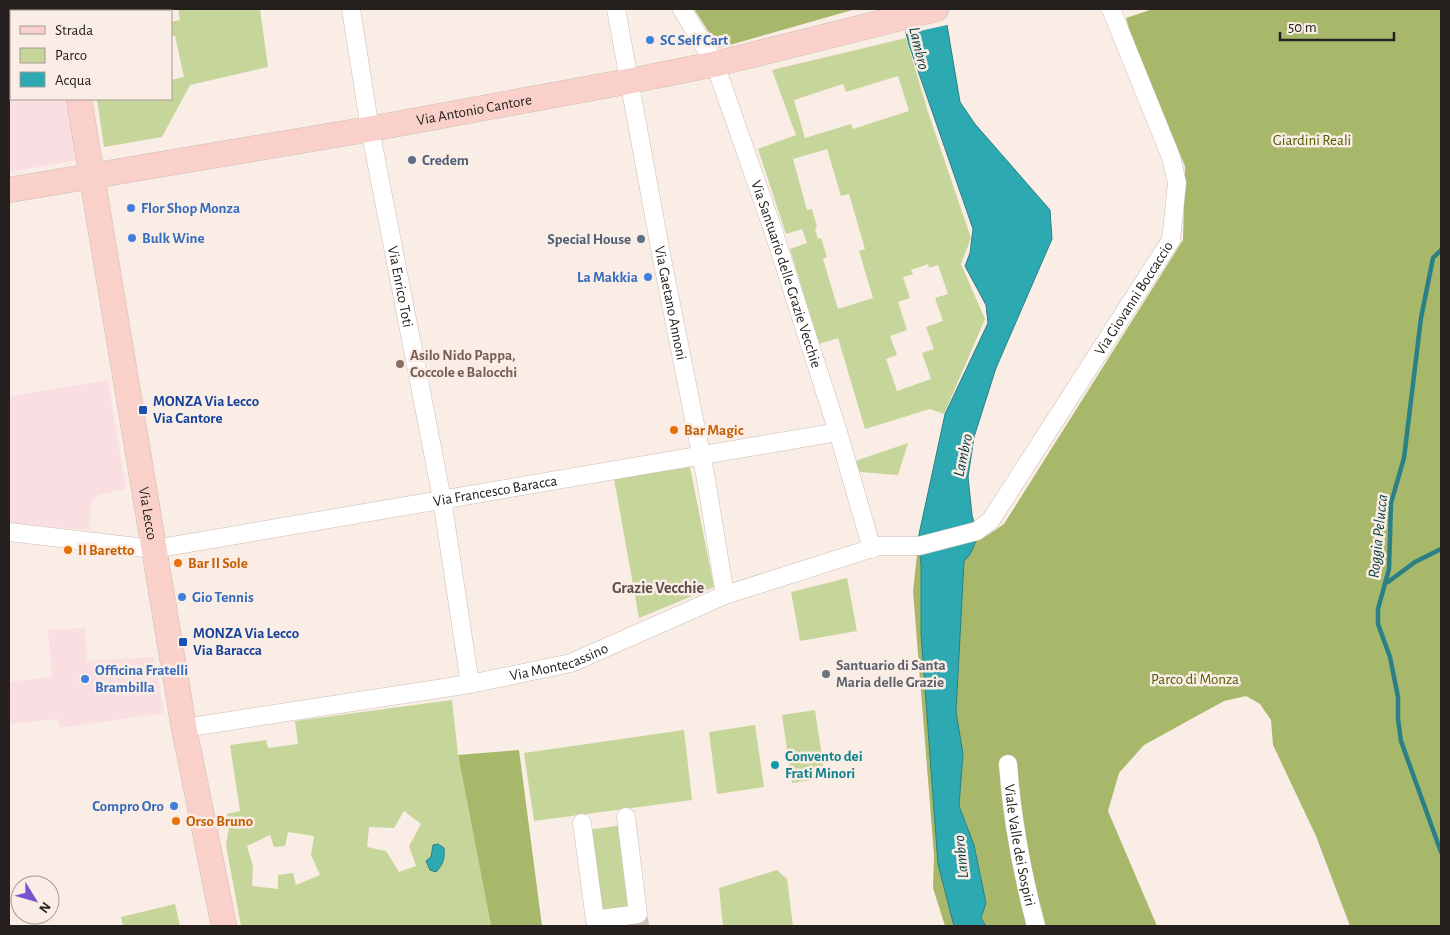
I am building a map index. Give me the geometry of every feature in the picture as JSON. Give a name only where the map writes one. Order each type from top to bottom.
[{"type":"main road","name":"Via Antonio Cantore","points":[[9,190],[370,129],[630,82],[715,64],[936,9]]},
{"type":"main road","name":"Via Lecco","points":[[79,100],[184,728],[224,926]]},
{"type":"street","name":"Via Enrico Toti","points":[[351,9],[370,129],[442,499],[470,684]]},
{"type":"street","name":"Via Gaetano Annoni","points":[[616,9],[701,454],[725,595]]},
{"type":"street","name":"Via Santuario delle Grazie Vecchie","points":[[682,9],[715,64],[773,230],[838,432],[879,547]]},
{"type":"street","name":"Via Giovanni Boccaccio","points":[[977,531],[991,520],[1171,240],[1178,183],[1171,157],[1112,9]]},
{"type":"street","name":"Via Francesco Baracca","points":[[9,532],[154,549],[838,432]]},
{"type":"street","name":"Via Montecassino","points":[[184,728],[470,684],[571,663],[725,595],[879,547],[919,546],[977,531]]},
{"type":"street","name":"Viale Valle dei Sospiri","points":[[1008,764],[1013,816],[1024,881],[1036,926]]},
{"type":"street","points":[[582,823],[595,920],[638,916],[626,817]]},
{"type":"shaded area","points":[[10,52],[10,100],[67,100],[78,160],[9,172]]},
{"type":"shaded area","points":[[108,380],[126,489],[98,495],[92,500],[89,530],[9,524],[9,396]]},
{"type":"shaded area","points":[[85,628],[87,661],[154,657],[164,713],[61,728],[57,719],[9,724],[9,682],[52,677],[48,630]]},
{"type":"green space","points":[[178,9],[260,9],[268,67],[190,85],[162,137],[104,147],[97,100],[172,100],[172,80],[184,77],[175,36],[172,36],[172,22],[180,20]]},
{"type":"green space","points":[[694,9],[856,9],[719,48]]},
{"type":"green space","name":"Parco di Monza","points":[[1153,9],[1441,9],[1441,926],[1350,926],[1316,836],[1273,745],[1271,720],[1260,704],[1246,696],[1224,701],[1144,745],[1119,773],[1108,811],[1157,926],[945,926],[933,888],[934,855],[913,591],[917,555],[988,535],[1004,524],[1183,240],[1185,166],[1134,46],[1126,18]]},
{"type":"green space","points":[[906,38],[928,112],[971,238],[961,264],[985,319],[944,414],[930,409],[865,429],[838,338],[819,344],[790,249],[807,243],[802,229],[786,234],[758,149],[796,135],[772,70]],"holes":[[[898,76],[909,111],[853,129],[851,124],[805,138],[794,100],[843,84],[846,92]],[[827,149],[841,196],[849,194],[865,249],[859,251],[873,298],[838,309],[823,259],[827,257],[821,238],[818,239],[812,209],[807,210],[793,159]],[[928,264],[929,268],[938,265],[948,294],[935,298],[943,321],[926,327],[934,349],[922,353],[931,379],[897,391],[886,359],[897,355],[890,336],[907,330],[898,302],[910,298],[903,277],[913,274],[911,270]]]},
{"type":"green space","points":[[908,443],[898,475],[860,472],[855,461]]},
{"type":"green space","points":[[690,467],[714,587],[639,618],[614,479]]},
{"type":"green space","points":[[847,578],[857,631],[800,641],[791,592]]},
{"type":"green space","points":[[452,700],[458,755],[491,926],[241,926],[226,845],[229,828],[227,814],[240,811],[230,745],[266,740],[268,748],[298,744],[295,721]],"holes":[[[404,811],[421,824],[409,846],[416,866],[399,872],[386,851],[367,847],[369,827],[394,828]],[[288,832],[314,836],[311,855],[320,875],[296,885],[293,873],[278,875],[278,889],[252,886],[253,866],[247,846],[270,835],[274,847],[285,846]]]},
{"type":"green space","points":[[815,710],[825,778],[792,783],[782,715]]},
{"type":"green space","points":[[755,725],[764,787],[717,794],[709,732]]},
{"type":"green space","points":[[684,730],[692,800],[534,821],[524,753]]},
{"type":"green space","points":[[519,750],[542,926],[491,926],[458,755]]},
{"type":"green space","points":[[630,824],[643,917],[593,924],[580,831]]},
{"type":"green space","points":[[777,870],[787,879],[793,926],[723,926],[719,888]]},
{"type":"green space","points":[[175,904],[180,926],[123,926],[121,917]]},
{"type":"water","name":"Lambro","points":[[900,9],[947,25],[960,102],[975,124],[1050,210],[1052,239],[996,368],[974,437],[968,477],[972,515],[978,537],[971,552],[964,561],[956,712],[963,754],[959,806],[974,845],[986,903],[981,918],[986,926],[954,926],[938,864],[921,634],[921,564],[918,539],[945,414],[988,323],[986,305],[965,266],[970,253],[973,229],[909,45]]},
{"type":"water","points":[[438,844],[444,848],[444,855],[442,864],[436,872],[430,870],[426,861],[431,857],[433,845]]},
{"type":"pier","points":[[900,9],[944,9],[947,25],[906,34]]},
{"type":"waterway","name":"Roggia Pelucca","points":[[1441,250],[1433,258],[1421,318],[1404,458],[1391,503],[1389,569],[1378,609],[1378,624],[1390,657],[1398,697],[1401,741],[1441,852]]},
{"type":"waterway","points":[[1388,582],[1415,562],[1441,549]]},
{"type":"tunnel","points":[[639,918],[640,926]]},
{"type":"place","name":"SC Self Cart","points":[[650,40]]},
{"type":"place","name":"Credem","points":[[412,160]]},
{"type":"place","name":"Flor Shop Monza","points":[[131,208]]},
{"type":"place","name":"Bulk Wine","points":[[132,238]]},
{"type":"place","name":"Special House","points":[[641,239]]},
{"type":"place","name":"La Makkia","points":[[648,277]]},
{"type":"place","name":"Asilo Nido Pappa, Coccole e Balocchi","points":[[400,364]]},
{"type":"place","name":"MONZA Via Lecco Via Cantore","points":[[143,410]]},
{"type":"place","name":"Bar Magic","points":[[674,430]]},
{"type":"place","name":"Il Baretto","points":[[68,550]]},
{"type":"place","name":"Bar Il Sole","points":[[178,563]]},
{"type":"place","name":"Gio Tennis","points":[[182,597]]},
{"type":"place","name":"MONZA Via Lecco Via Baracca","points":[[183,642]]},
{"type":"place","name":"Santuario di Santa Maria delle Grazie","points":[[826,674]]},
{"type":"place","name":"Officina Fratelli Brambilla","points":[[85,679]]},
{"type":"place","name":"Convento dei Frati Minori","points":[[775,765]]},
{"type":"place","name":"Compro Oro","points":[[174,806]]},
{"type":"place","name":"Orso Bruno","points":[[176,821]]},
{"type":"district","name":"Grazie Vecchie","points":[[658,587]]},
{"type":"park label","name":"Giardini Reali","points":[[1312,140]]}]
